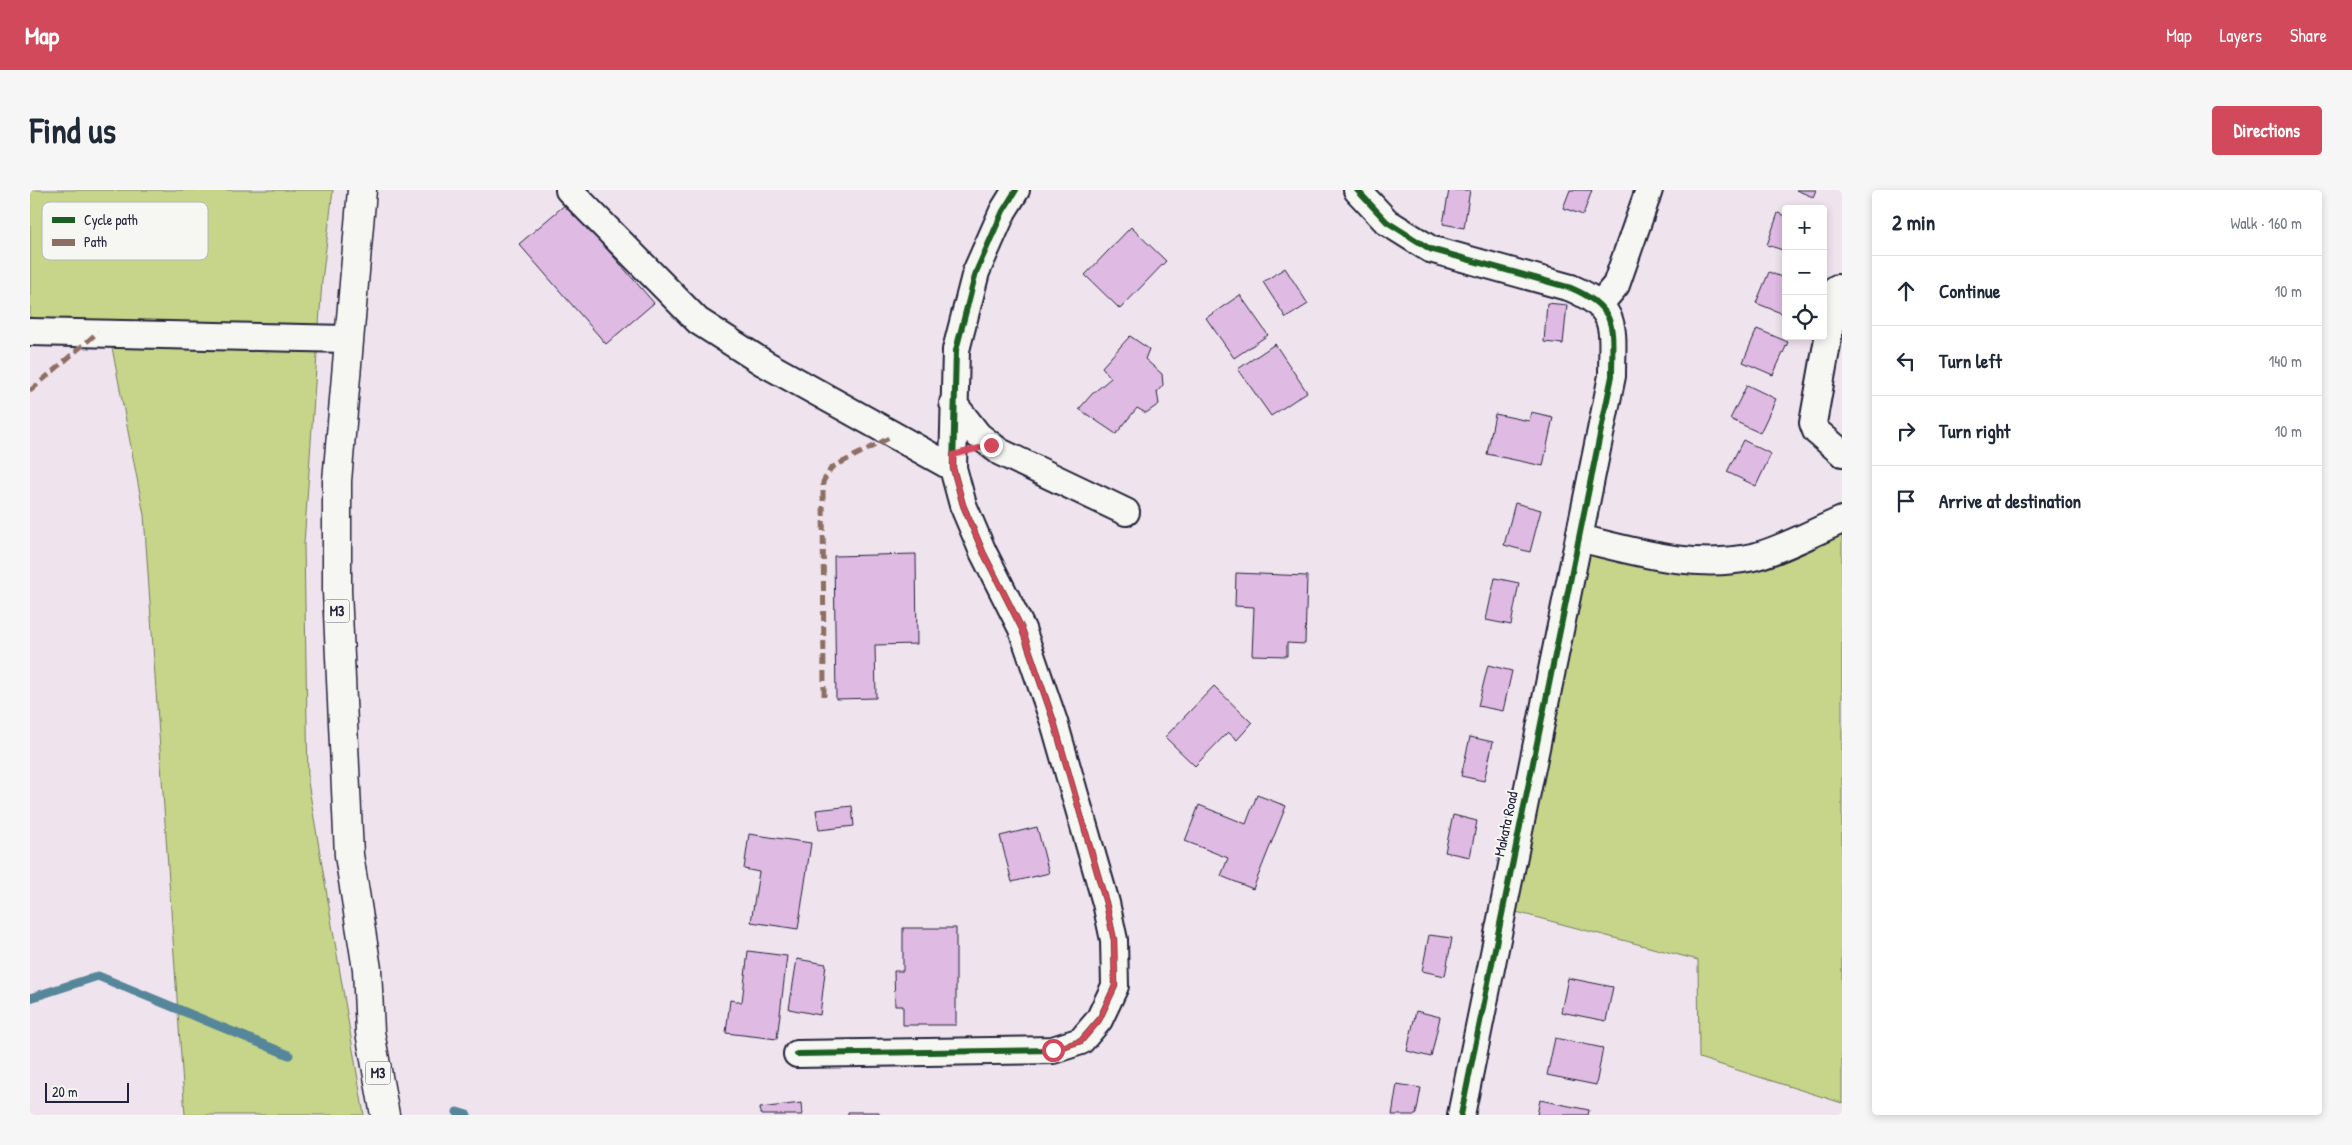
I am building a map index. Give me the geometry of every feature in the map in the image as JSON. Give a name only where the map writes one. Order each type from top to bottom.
[{"type":"highway","name":"M3","points":[[362,190],[347,339],[337,481],[337,590],[349,855],[367,969],[370,1032],[385,1115]]},
{"type":"street","points":[[569,190],[698,321],[711,331],[876,427],[953,462],[991,445]]},
{"type":"street","points":[[797,1054],[1053,1050],[1081,1041],[1099,1020],[1115,986],[1114,940],[1106,903],[1054,722],[1022,629],[983,552],[963,505],[953,462],[953,403],[956,350],[976,272],[1003,211],[1016,190]]},
{"type":"street","points":[[1357,190],[1386,222],[1430,249],[1571,288],[1600,304],[1616,285],[1648,190]]},
{"type":"street","points":[[1837,288],[1813,423],[1816,431],[1842,453]]},
{"type":"street","name":"Makata Road","points":[[1460,1115],[1501,908],[1612,376],[1612,329],[1608,314],[1600,304]]},
{"type":"street","points":[[30,332],[347,339]]},
{"type":"street","points":[[953,403],[978,435],[1000,452],[1126,512]]},
{"type":"street","points":[[1579,538],[1673,560],[1713,563],[1754,556],[1842,520]]},
{"type":"green space","points":[[30,190],[333,190],[322,281],[304,544],[308,782],[364,1115],[185,1115],[144,515],[110,337],[30,335]]},
{"type":"green space","points":[[1842,520],[1842,1103],[1699,1058],[1698,960],[1501,908],[1579,538],[1713,563]]},
{"type":"building","points":[[1449,190],[1470,190],[1464,228],[1443,224]]},
{"type":"building","points":[[1570,190],[1592,190],[1583,215],[1563,208]]},
{"type":"building","points":[[1796,190],[1816,190],[1813,197]]},
{"type":"building","points":[[567,203],[654,303],[606,344],[519,244]]},
{"type":"building","points":[[1778,213],[1782,214],[1782,250],[1767,245]]},
{"type":"building","points":[[1131,227],[1166,261],[1120,309],[1085,275]]},
{"type":"building","points":[[1285,268],[1308,304],[1286,318],[1263,282]]},
{"type":"building","points":[[1769,272],[1782,277],[1782,313],[1756,303]]},
{"type":"building","points":[[1240,295],[1268,335],[1234,358],[1206,318]]},
{"type":"building","points":[[1547,303],[1567,305],[1563,344],[1544,342]]},
{"type":"building","points":[[1757,329],[1788,342],[1773,375],[1743,362]]},
{"type":"building","points":[[1130,336],[1149,349],[1145,359],[1162,374],[1163,385],[1157,392],[1159,404],[1146,413],[1137,408],[1116,434],[1079,409],[1092,394],[1111,378],[1102,367]]},
{"type":"building","points":[[1275,344],[1307,392],[1271,416],[1238,369]]},
{"type":"building","points":[[1747,385],[1776,399],[1760,433],[1730,419]]},
{"type":"building","points":[[1531,412],[1553,417],[1543,466],[1487,454],[1495,414],[1529,421]]},
{"type":"building","points":[[1743,440],[1771,454],[1756,486],[1727,472]]},
{"type":"building","points":[[1515,503],[1541,510],[1530,552],[1504,545]]},
{"type":"building","points":[[916,554],[917,644],[875,645],[876,698],[836,699],[834,556]]},
{"type":"building","points":[[1236,573],[1307,576],[1305,644],[1287,643],[1287,656],[1252,655],[1254,607],[1235,606]]},
{"type":"building","points":[[1495,578],[1519,583],[1511,625],[1486,620]]},
{"type":"building","points":[[1488,665],[1512,671],[1503,711],[1478,706]]},
{"type":"building","points":[[1214,686],[1252,723],[1237,740],[1228,732],[1195,766],[1165,737]]},
{"type":"building","points":[[1470,737],[1493,742],[1484,781],[1461,776]]},
{"type":"building","points":[[1257,795],[1286,806],[1253,889],[1221,876],[1228,858],[1185,841],[1199,805],[1246,824]]},
{"type":"building","points":[[852,806],[854,826],[819,830],[816,810]]},
{"type":"building","points":[[1453,815],[1477,821],[1470,857],[1445,852]]},
{"type":"building","points":[[1037,827],[1049,873],[1012,882],[1000,836]]},
{"type":"building","points":[[749,834],[811,843],[798,929],[751,922],[759,872],[744,869]]},
{"type":"building","points":[[903,928],[956,928],[956,1025],[903,1025],[903,1006],[895,1006],[894,971],[903,971]]},
{"type":"building","points":[[1429,935],[1452,938],[1445,976],[1422,971]]},
{"type":"building","points":[[748,951],[787,956],[777,1039],[726,1033],[730,1000],[742,1002]]},
{"type":"building","points":[[797,959],[826,964],[820,1015],[789,1009]]},
{"type":"building","points":[[1568,978],[1613,987],[1606,1021],[1561,1012]]},
{"type":"building","points":[[1416,1011],[1440,1017],[1431,1057],[1407,1051]]},
{"type":"building","points":[[1555,1038],[1603,1048],[1596,1085],[1547,1075]]},
{"type":"building","points":[[1397,1084],[1421,1088],[1416,1115],[1392,1115]]},
{"type":"building","points":[[1540,1100],[1589,1110],[1588,1115],[1537,1115]]},
{"type":"building","points":[[801,1103],[802,1115],[761,1115],[760,1108]]},
{"type":"building","points":[[848,1112],[879,1112],[879,1115],[848,1115]]},
{"type":"waterway","points":[[30,998],[98,976],[289,1055]]},
{"type":"waterway","points":[[457,1112],[467,1115]]},
{"type":"marked path","points":[[30,391],[98,332]]},
{"type":"marked path","points":[[824,696],[823,482],[831,468],[893,436]]},
{"type":"cycle path","points":[[797,1054],[1053,1050],[1081,1041],[1099,1020],[1115,986],[1114,940],[1106,903],[1054,722],[1022,629],[983,552],[963,505],[953,468],[956,350],[976,272],[1003,211],[1016,190]]},
{"type":"cycle path","points":[[1357,190],[1387,222],[1430,249],[1571,288],[1587,296],[1606,313],[1612,333],[1612,376],[1461,1115]]},
{"type":"route","points":[[991,445],[953,455],[953,468],[963,505],[983,552],[1022,629],[1054,722],[1106,903],[1114,940],[1115,986],[1099,1020],[1081,1041],[1053,1050]]}]
